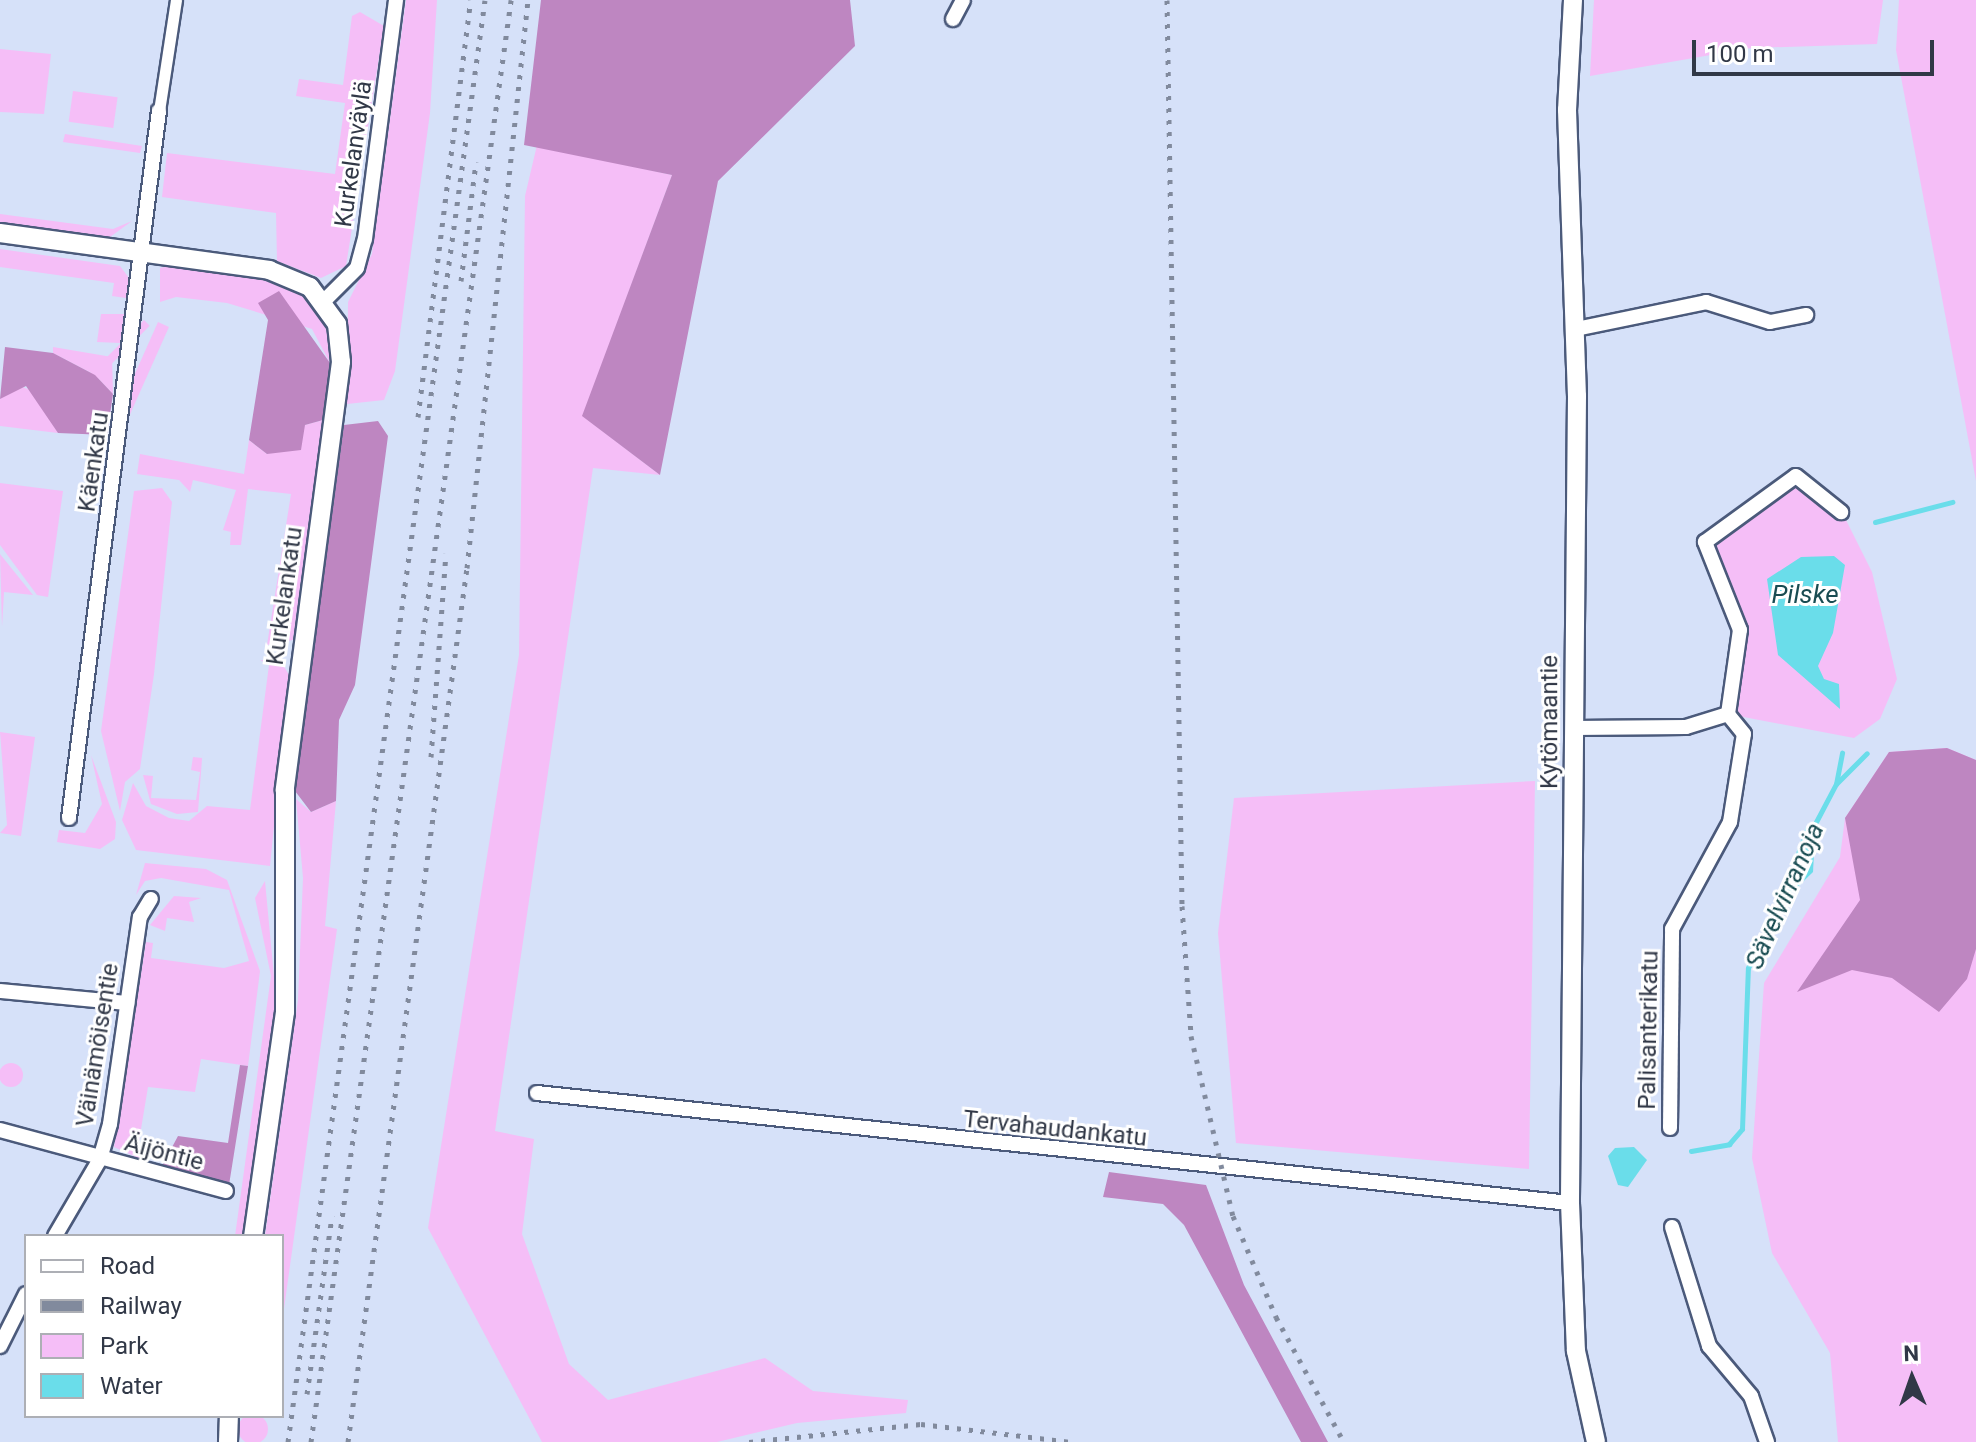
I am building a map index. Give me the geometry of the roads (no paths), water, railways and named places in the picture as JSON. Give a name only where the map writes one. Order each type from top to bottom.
[{"type":"street","points":[[159,111],[176,0]]},
{"type":"street","name":"Kurkelanväylä","points":[[325,300],[357,268],[365,239],[396,0]]},
{"type":"street","points":[[953,19],[963,0]]},
{"type":"street","name":"Kytömaantie","points":[[1573,0],[1567,110],[1576,329],[1570,1203],[1576,1351],[1596,1442]]},
{"type":"street","name":"Käenkatu","points":[[69,818],[159,111]]},
{"type":"street","points":[[0,233],[269,270],[325,300]]},
{"type":"street","name":"Kurkelankatu","points":[[253,1234],[285,1012],[288,753],[341,362],[325,300]]},
{"type":"street","points":[[1576,329],[1706,302],[1770,322],[1806,315]]},
{"type":"street","points":[[1573,728],[1686,727],[1728,714],[1740,630],[1705,542],[1796,476],[1841,512]]},
{"type":"street","name":"Palisanterikatu","points":[[1670,1128],[1672,929],[1730,822],[1744,734],[1728,714]]},
{"type":"street","name":"Väinämöisentie","points":[[56,1234],[100,1159],[140,917],[151,899]]},
{"type":"street","points":[[0,991],[127,1003]]},
{"type":"street","name":"Tervahaudankatu","points":[[537,1093],[1570,1203]]},
{"type":"street","name":"Äijöntie","points":[[0,1130],[226,1191]]},
{"type":"street","points":[[1672,1227],[1709,1346],[1751,1396],[1767,1442]]},
{"type":"street","points":[[0,1346],[24,1298]]},
{"type":"street","points":[[219,1442],[229,1418]]},
{"type":"street","points":[[228,1442],[229,1418]]},
{"type":"water","name":"Pilske","points":[[1834,556],[1845,565],[1833,633],[1818,666],[1824,679],[1839,684],[1840,709],[1778,655],[1767,579],[1801,557]]},
{"type":"water","points":[[1806,827],[1815,834],[1813,872],[1775,909]]},
{"type":"water","points":[[1634,1147],[1647,1160],[1628,1187],[1618,1185],[1608,1156],[1615,1148]]},
{"type":"waterway","points":[[1875,522],[1952,502]]},
{"type":"waterway","name":"Sävelvirranoja","points":[[1808,837],[1836,784],[1842,753]]},
{"type":"waterway","points":[[1837,783],[1867,753]]},
{"type":"waterway","name":"Sävelvirranoja","points":[[1691,1151],[1729,1144],[1742,1129],[1748,968],[1778,904]]},
{"type":"railway","points":[[418,417],[471,0]]},
{"type":"railway","points":[[288,1442],[485,0]]},
{"type":"railway","points":[[311,1442],[511,0]]},
{"type":"railway","points":[[348,1442],[467,568],[528,0]]},
{"type":"railway","points":[[1167,0],[1182,906],[1191,1036],[1233,1216],[1276,1317],[1344,1442]]},
{"type":"railway","points":[[461,281],[476,162]]},
{"type":"railway","points":[[431,757],[446,554]]},
{"type":"railway","points":[[307,1394],[332,1216]]},
{"type":"railway","points":[[749,1442],[921,1424],[1073,1442]]}]
